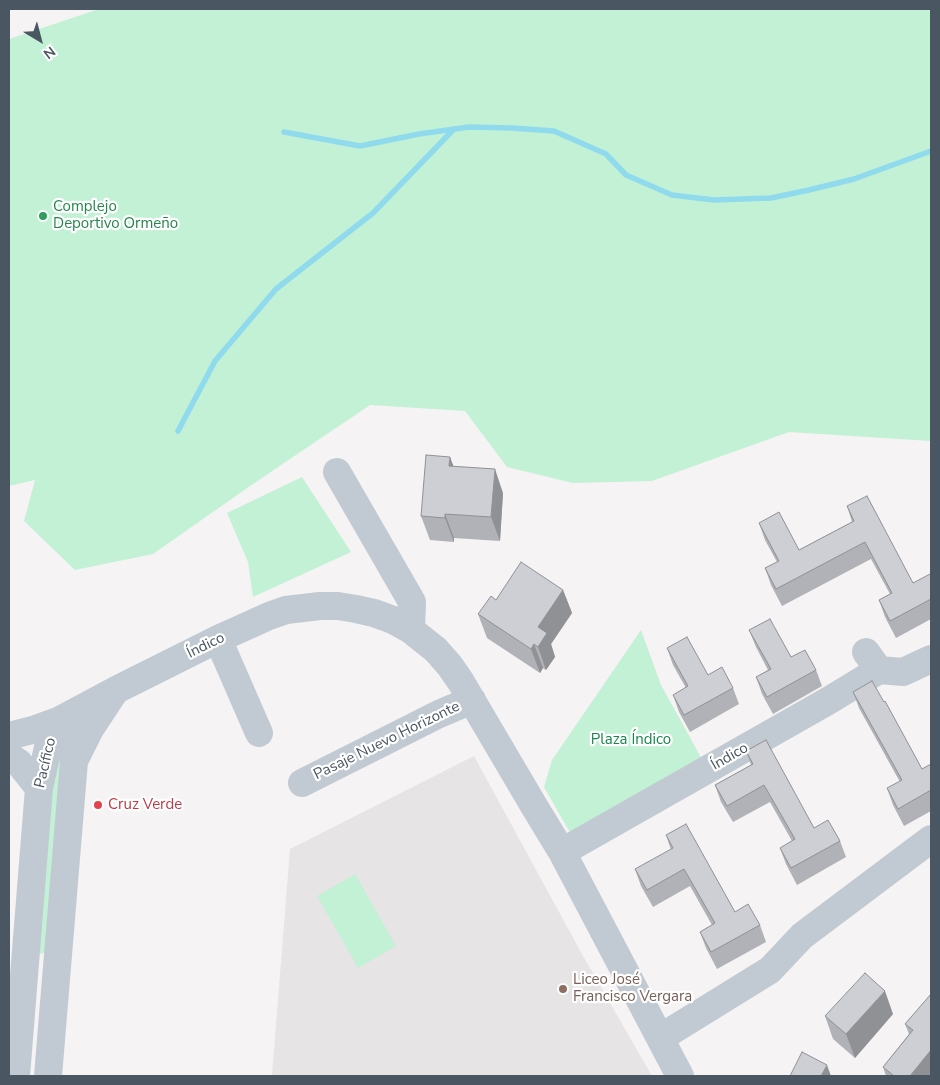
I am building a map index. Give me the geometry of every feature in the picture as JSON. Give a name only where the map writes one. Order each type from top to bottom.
[{"type":"street","points":[[337,472],[412,602],[411,630]]},
{"type":"street","name":"Índico","points":[[9,736],[58,721],[218,639],[286,610],[338,606],[356,608],[393,620],[411,630],[436,650],[450,666],[472,700],[562,852],[680,1076]]},
{"type":"street","points":[[218,639],[259,733]]},
{"type":"street","name":"Índico","points":[[562,852],[828,701],[872,661],[902,672],[931,659]]},
{"type":"street","points":[[74,761],[90,729],[116,690]]},
{"type":"street","name":"Pasaje Nuevo Horizonte","points":[[302,783],[439,714],[472,700]]},
{"type":"street","name":"Pacífico","points":[[16,1076],[39,788],[50,738],[58,721],[68,735],[74,761],[48,1076]]},
{"type":"street","points":[[9,756],[19,763],[39,788]]},
{"type":"street","points":[[660,1038],[770,970],[802,936],[931,839]]},
{"type":"shaded area","points":[[474,756],[583,956],[652,1076],[273,1076],[290,849]]},
{"type":"green space","points":[[99,9],[931,9],[931,441],[789,432],[652,481],[573,483],[507,467],[465,411],[370,405],[153,554],[75,570],[24,521],[35,480],[9,486],[9,39]]},
{"type":"green space","points":[[302,477],[351,552],[253,597],[248,562],[227,513]]},
{"type":"green space","name":"Plaza Índico","points":[[641,630],[661,685],[703,761],[572,836],[544,787],[552,760]]},
{"type":"green space","points":[[56,740],[64,742],[47,951],[41,954],[38,951]]},
{"type":"green space","points":[[355,874],[396,946],[358,968],[317,896]]},
{"type":"building","points":[[426,455],[450,457],[449,466],[495,469],[491,517],[445,514],[445,518],[421,516]]},
{"type":"building","points":[[867,496],[913,583],[930,574],[931,599],[890,621],[879,600],[892,593],[865,542],[776,589],[765,568],[779,561],[759,523],[779,512],[799,550],[854,521],[847,506]]},
{"type":"building","points":[[521,562],[563,590],[538,627],[547,633],[538,647],[534,644],[531,649],[478,614],[491,596],[496,600]]},
{"type":"building","points":[[770,619],[791,657],[805,650],[816,670],[767,697],[756,677],[771,669],[749,630]]},
{"type":"building","points":[[687,637],[708,675],[722,667],[733,688],[684,715],[673,695],[688,686],[667,648]]},
{"type":"building","points":[[872,681],[922,769],[931,764],[931,790],[898,809],[887,788],[902,780],[853,692]]},
{"type":"building","points":[[766,740],[814,828],[828,820],[840,841],[791,868],[780,848],[795,839],[764,785],[727,806],[715,785],[753,764],[746,751]]},
{"type":"building","points":[[686,824],[735,912],[748,904],[760,925],[711,952],[700,932],[715,923],[684,869],[647,890],[635,869],[673,848],[666,835]]},
{"type":"building","points":[[865,973],[885,991],[846,1034],[825,1016]]},
{"type":"building","points":[[931,994],[931,1050],[910,1076],[894,1076],[883,1067],[913,1030],[905,1024]]},
{"type":"building","points":[[802,1052],[827,1065],[821,1076],[790,1076]]},
{"type":"waterway","points":[[284,132],[360,146],[419,134],[469,127],[554,131],[606,154],[626,175],[672,195],[714,200],[771,198],[809,190],[854,179],[931,151]]},
{"type":"waterway","points":[[178,431],[215,361],[276,289],[373,213],[454,129]]},
{"type":"place","name":"Complejo Deportivo Ormeño","points":[[43,216]]},
{"type":"place","name":"Cruz Verde","points":[[98,805]]},
{"type":"place","name":"Liceo José Francisco Vergara","points":[[563,989]]}]
